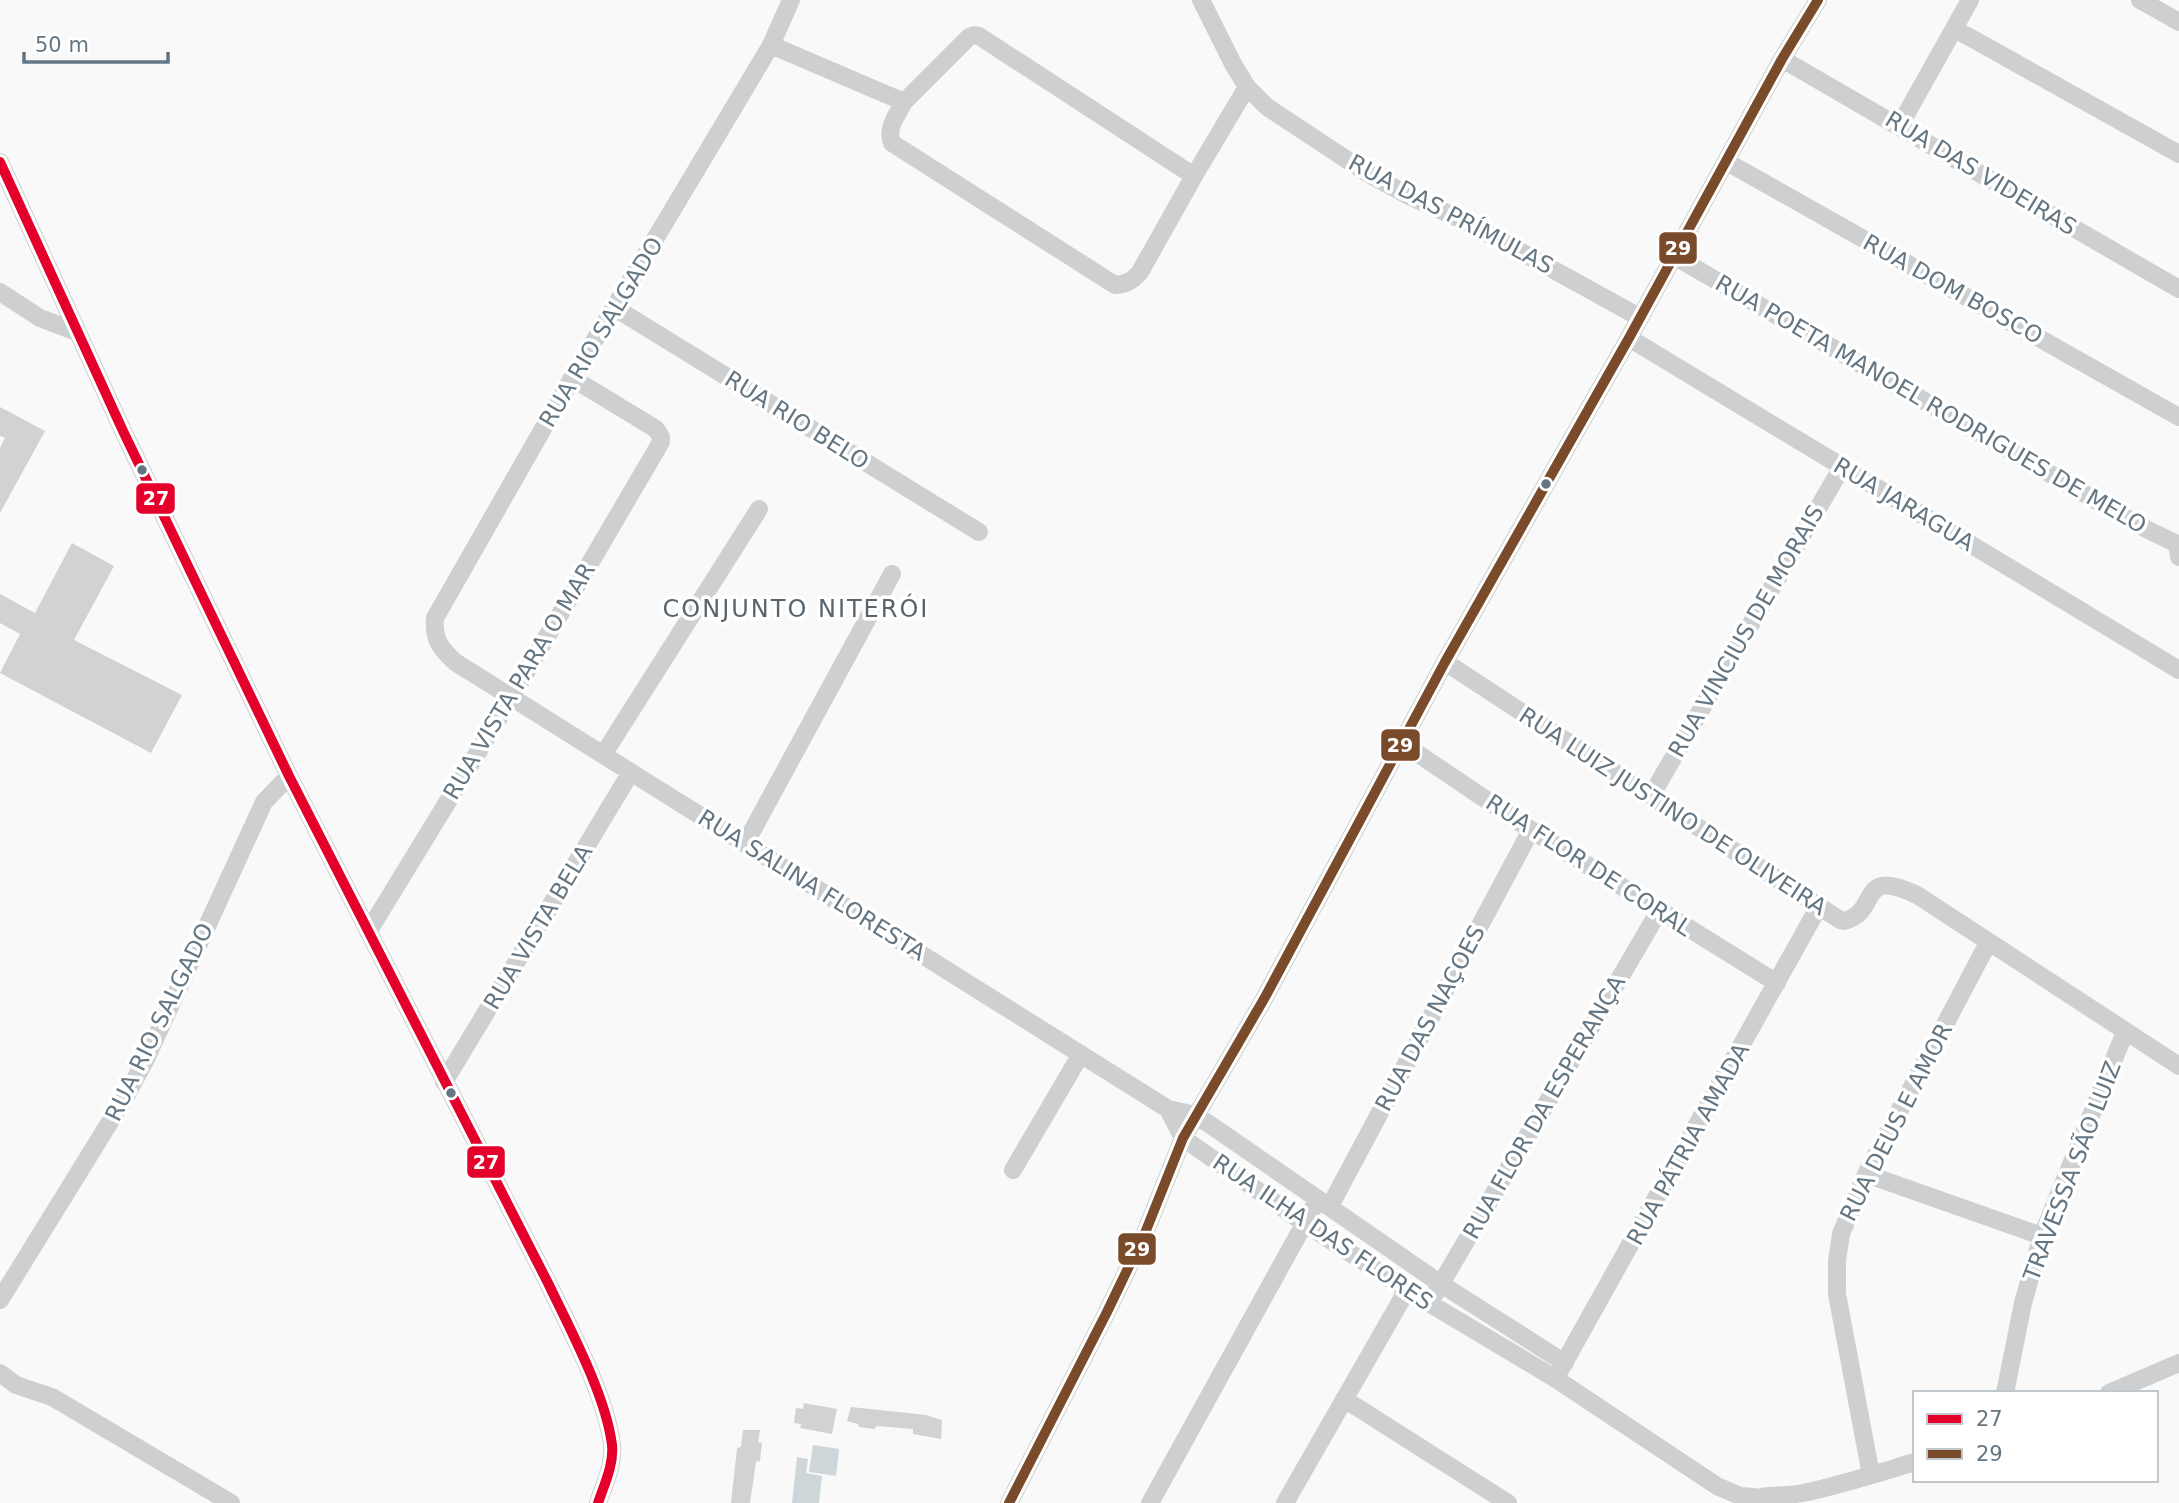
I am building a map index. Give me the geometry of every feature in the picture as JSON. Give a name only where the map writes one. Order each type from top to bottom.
[{"type":"street","name":"RUA RIO SALGADO","points":[[455,662],[440,648],[434,634],[435,618],[572,378],[771,45],[792,0]]},
{"type":"street","name":"RUA DAS PRÍMULAS","points":[[1202,0],[1233,64],[1247,87],[1267,107],[1367,173],[1410,197],[1479,228],[1639,317]]},
{"type":"street","points":[[1009,1503],[1145,1233],[1195,1115],[1264,999],[1445,662],[1629,338],[1782,59],[1818,0]]},
{"type":"street","points":[[1900,125],[1970,0]]},
{"type":"street","points":[[2140,0],[2179,22]]},
{"type":"street","points":[[1955,29],[2179,154]]},
{"type":"street","points":[[1194,176],[974,35],[968,37],[904,102],[890,128],[892,143],[1115,285],[1126,284],[1140,272],[1247,87]]},
{"type":"street","points":[[771,45],[904,102]]},
{"type":"street","name":"RUA DAS VIDEIRAS","points":[[1782,59],[2179,289]]},
{"type":"street","points":[[0,162],[289,776],[580,1350],[612,1447],[607,1478],[598,1503]]},
{"type":"street","name":"RUA DOM BOSCO","points":[[1727,162],[2179,416]]},
{"type":"street","name":"RUA POETA MANOEL RODRIGUES DE MELO","points":[[1674,256],[2178,547]]},
{"type":"street","points":[[0,292],[40,318],[78,332]]},
{"type":"street","name":"RUA RIO BELO","points":[[615,308],[979,532]]},
{"type":"street","name":"RUA JARAGUA","points":[[1629,338],[2179,670]]},
{"type":"street","name":"RUA VISTA PARA O MAR","points":[[368,932],[511,698],[661,442],[656,429],[572,378]]},
{"type":"street","name":"RUA VINCIUS DE MORAIS","points":[[1651,796],[1842,467]]},
{"type":"street","points":[[603,755],[759,509]]},
{"type":"street","points":[[746,842],[892,574]]},
{"type":"street","name":"RUA SALINA FLORESTA","points":[[455,662],[1168,1109]]},
{"type":"street","name":"RUA LUIZ JUSTINO DE OLIVEIRA","points":[[1445,662],[1818,908],[1840,920],[1850,920],[1859,912],[1873,890],[1889,884],[1917,895],[2179,1066]]},
{"type":"street","name":"RUA FLOR DE CORAL","points":[[1402,743],[1531,830],[1777,983]]},
{"type":"street","name":"RUA VISTA BELA","points":[[444,1082],[631,772]]},
{"type":"street","name":"RUA RIO SALGADO","points":[[0,1300],[126,1096],[264,802],[289,776]]},
{"type":"street","name":"RUA DAS NAÇOES","points":[[1150,1503],[1304,1223],[1324,1202],[1531,830]]},
{"type":"street","name":"RUA PÁTRIA AMADA","points":[[1556,1379],[1818,908]]},
{"type":"street","name":"RUA FLOR DA ESPERANÇA","points":[[1430,1303],[1659,911]]},
{"type":"street","name":"RUA DEUS E AMOR","points":[[1871,1475],[1837,1283],[1841,1234],[1866,1174],[1988,943]]},
{"type":"street","name":"TRAVESSA SÃO LUIZ","points":[[2005,1391],[2023,1303],[2042,1236],[2125,1031]]},
{"type":"street","points":[[1013,1170],[1081,1054]]},
{"type":"street","name":"RUA ILHA DAS FLORES","points":[[1168,1109],[1195,1115],[1441,1284],[1565,1363]]},
{"type":"street","name":"RUA ILHA DAS FLORES","points":[[1168,1109],[1183,1138],[1304,1223],[1407,1290],[1556,1379],[1717,1486],[1749,1500],[1798,1494],[1913,1463]]},
{"type":"street","points":[[1866,1174],[2042,1236]]},
{"type":"street","points":[[1285,1503],[1407,1290]]},
{"type":"street","points":[[2114,1391],[2179,1363]]},
{"type":"street","points":[[0,1373],[16,1385],[52,1397],[230,1503]]},
{"type":"street","points":[[1343,1399],[1508,1503]]},
{"type":"shaded area","points":[[813,1445],[839,1449],[836,1476],[809,1472]]},
{"type":"shaded area","points":[[797,1457],[808,1459],[806,1473],[822,1476],[819,1503],[792,1503]]},
{"type":"building","points":[[0,407],[45,431],[0,513],[0,448],[5,438],[0,436]]},
{"type":"building","points":[[72,543],[114,566],[74,640],[182,695],[151,753],[0,673],[20,634],[0,623],[0,594],[35,613]]},
{"type":"building","points":[[804,1403],[837,1409],[832,1434],[800,1428],[801,1424],[794,1423],[796,1408],[803,1409]]},
{"type":"building","points":[[851,1407],[926,1415],[942,1420],[941,1439],[913,1434],[913,1429],[859,1427],[858,1424],[847,1421]]},
{"type":"building","points":[[743,1430],[760,1430],[760,1461],[756,1462],[750,1503],[731,1503],[737,1448],[741,1447]]},
{"type":"transit line","name":"29","points":[[1009,1503],[1145,1233],[1183,1138],[1264,999],[1445,662],[1629,338],[1782,59],[1818,0]]},
{"type":"transit line","name":"27","points":[[0,162],[123,431],[289,776],[548,1283],[586,1363],[603,1405],[612,1445],[610,1467],[598,1503]]},
{"type":"district","name":"CONJUNTO NITERÓI","points":[[796,609]]}]
